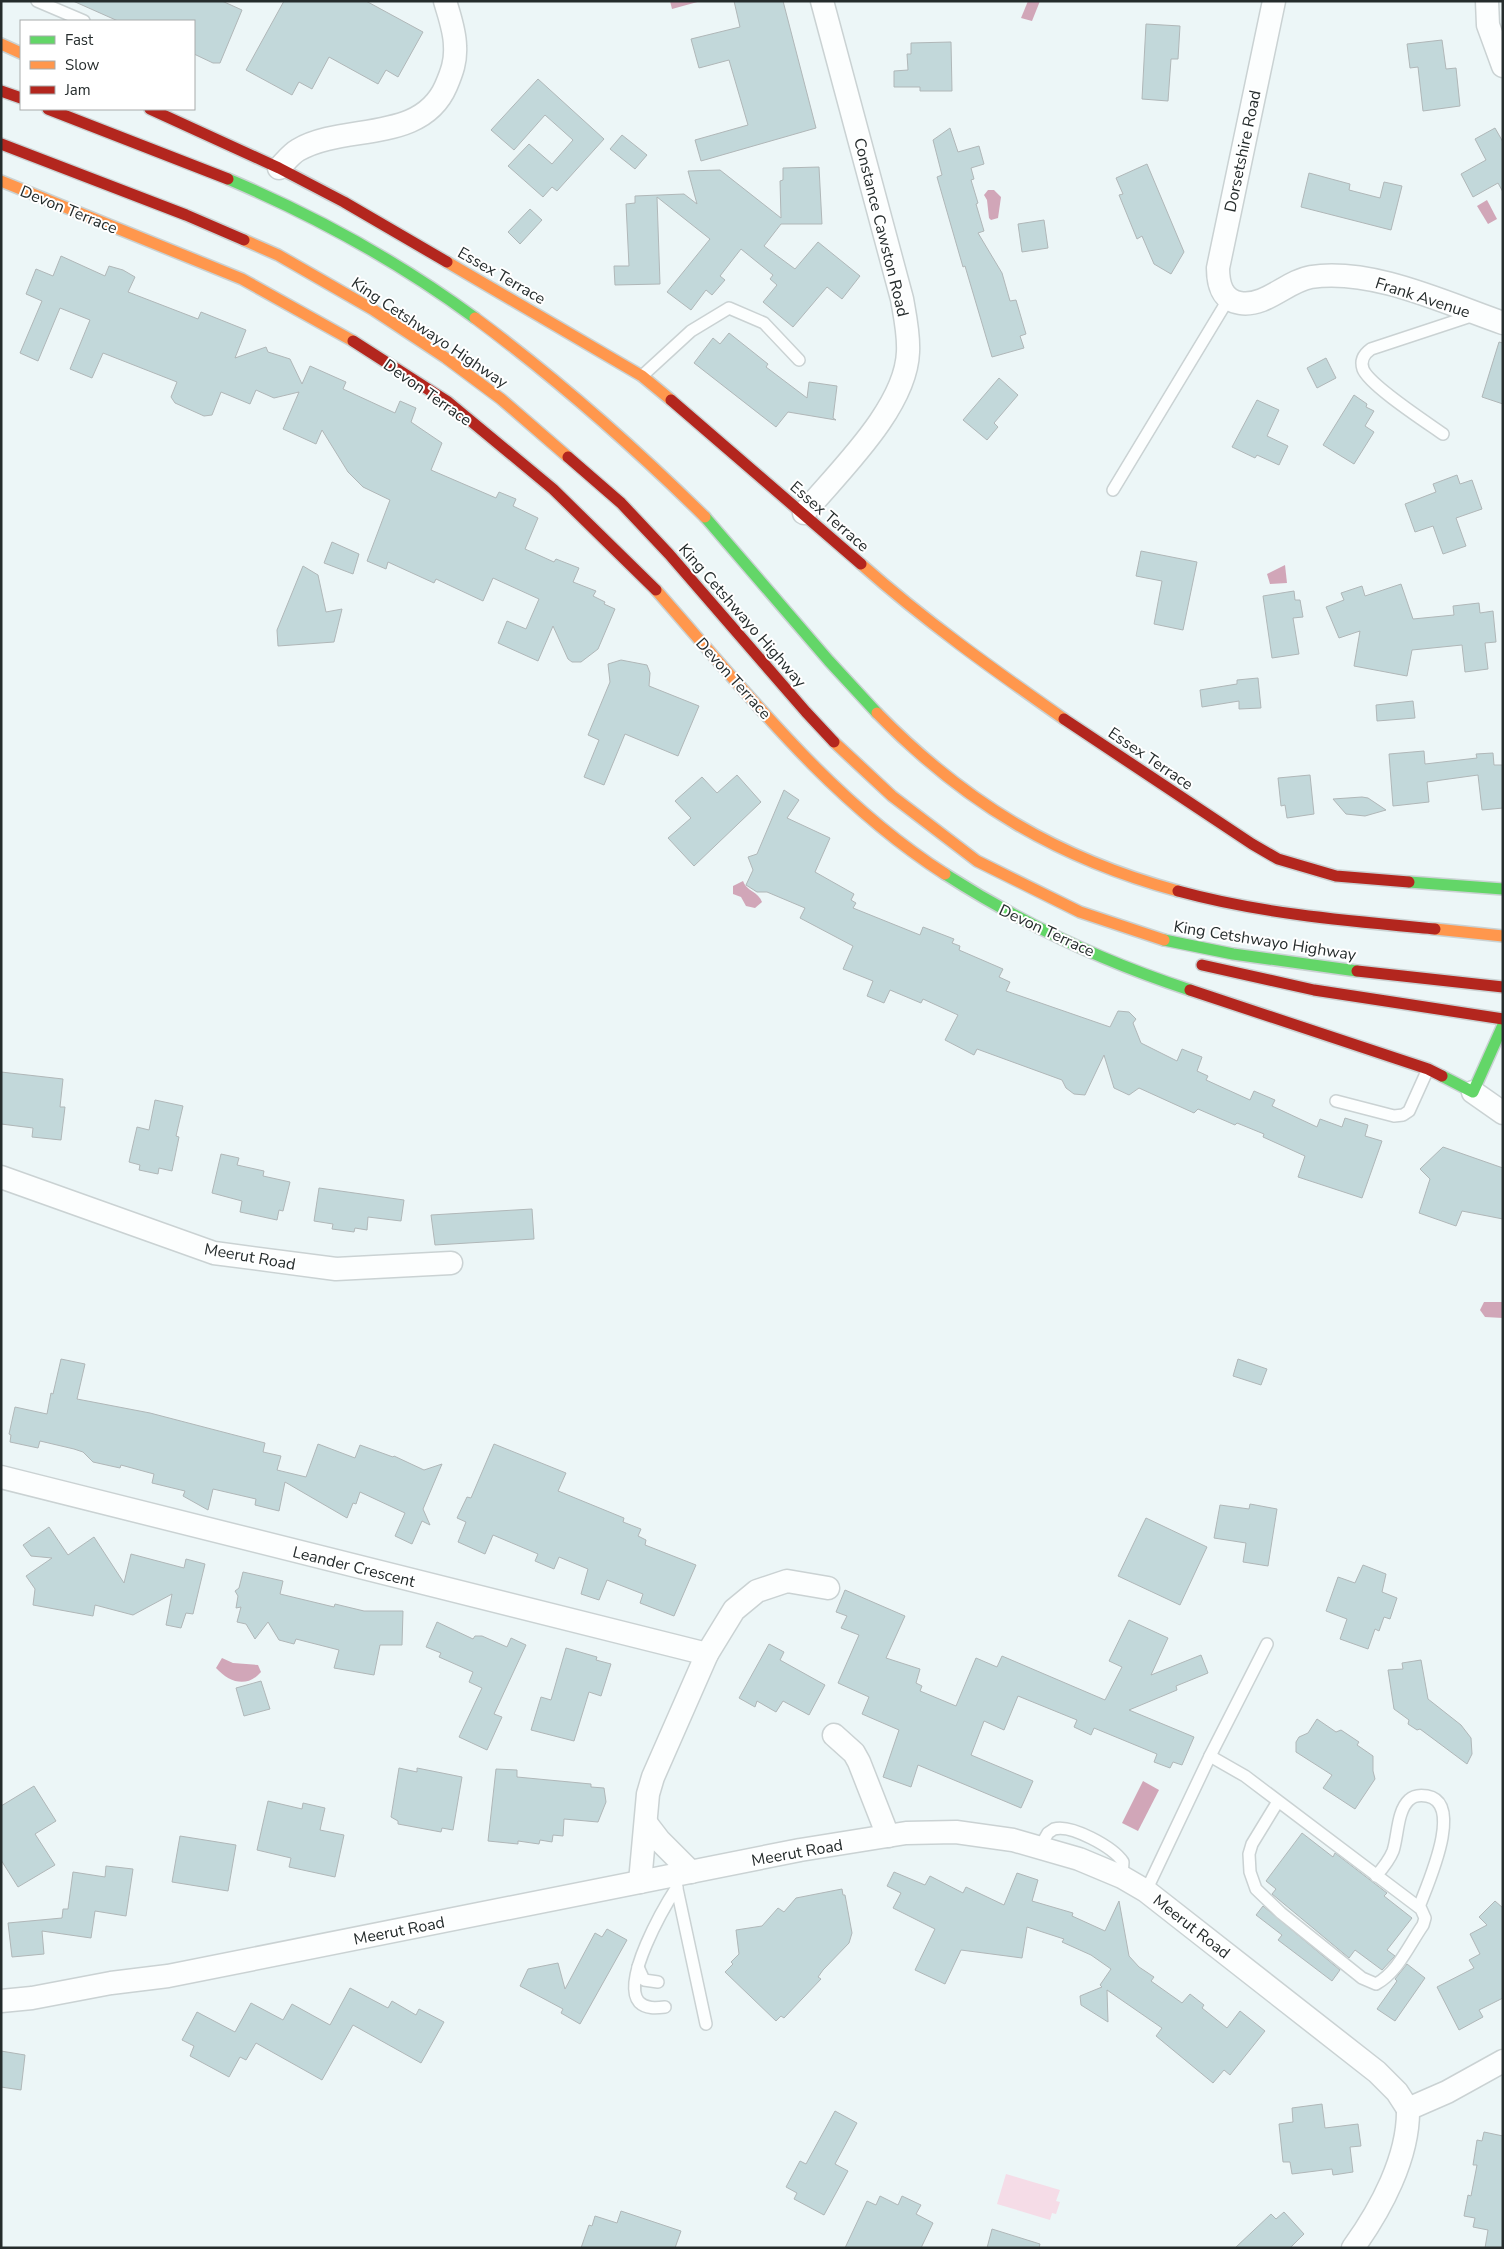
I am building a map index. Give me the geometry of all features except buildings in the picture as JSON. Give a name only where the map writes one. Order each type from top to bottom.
[{"type":"main road","points":[[1,44],[20,53]]},
{"type":"main road","points":[[1,91],[20,98]]},
{"type":"main road","name":"King Cetshwayo Highway","points":[[51,110],[231,181],[304,214],[391,263],[480,321],[596,415],[708,520],[877,716],[976,800],[1023,830],[1070,854],[1123,876],[1230,905],[1302,917],[1503,936]]},
{"type":"main road","name":"Essex Terrace","points":[[155,110],[170,113],[344,202],[642,376],[804,513],[899,598],[970,652],[1098,742],[1252,844],[1278,859],[1336,876],[1503,889]]},
{"type":"main road","name":"King Cetshwayo Highway","points":[[1,144],[186,215],[278,255],[372,309],[446,358],[501,399],[621,503],[669,554],[806,712],[851,759],[892,796],[977,862],[1080,912],[1162,940],[1233,954],[1314,966],[1503,987]]},
{"type":"main road","name":"Devon Terrace","points":[[1,181],[242,280],[338,332],[448,402],[553,490],[644,577],[797,749],[867,816],[929,864],[990,903],[1062,939],[1154,978],[1428,1069],[1473,1092]]},
{"type":"main road","points":[[996,871],[1025,894],[1090,928]]},
{"type":"main road","points":[[1187,962],[1242,976],[1503,1019]]},
{"type":"main road","points":[[1473,1092],[1503,1025]]},
{"type":"street","points":[[280,168],[297,150],[312,143],[407,124],[428,110],[442,96],[454,67],[455,44],[445,1]]},
{"type":"street","name":"Constance Cawston Road","points":[[804,513],[882,421],[899,391],[908,354],[908,334],[902,299],[822,1]]},
{"type":"street","name":"Dorsetshire Road","points":[[1229,298],[1219,288],[1218,268],[1274,1]]},
{"type":"street","points":[[1487,1],[1488,25],[1503,66]]},
{"type":"street","name":"Frank Avenue","points":[[1229,298],[1240,303],[1252,302],[1309,277],[1333,275],[1360,277],[1387,283],[1503,323]]},
{"type":"street","name":"Devon Terrace","points":[[1473,1092],[1503,1113]]},
{"type":"street","name":"Meerut Road","points":[[1,1176],[214,1253],[336,1269],[450,1263]]},
{"type":"street","name":"Leander Crescent","points":[[1,1478],[708,1654]]},
{"type":"street","points":[[640,1882],[648,1794],[653,1777],[708,1654],[734,1610],[757,1591],[787,1581],[828,1588]]},
{"type":"street","points":[[834,1735],[854,1752],[888,1836]]},
{"type":"street","points":[[646,1823],[659,1840],[681,1878]]},
{"type":"street","name":"Meerut Road","points":[[1,2000],[32,1998],[111,1983],[168,1976],[640,1882],[681,1878],[800,1850],[888,1836],[956,1832],[1006,1838],[1068,1855],[1122,1877],[1146,1890],[1377,2072],[1397,2092],[1408,2109]]},
{"type":"street","points":[[1353,2248],[1378,2211],[1386,2194],[1406,2135],[1408,2109],[1447,2092],[1503,2061]]},
{"type":"lane","points":[[37,1],[82,20]]},
{"type":"lane","points":[[1113,490],[1229,298]]},
{"type":"lane","points":[[642,376],[691,331],[729,308],[764,323],[799,360]]},
{"type":"lane","points":[[1443,434],[1377,385],[1363,370],[1362,362],[1364,355],[1371,349],[1477,314]]},
{"type":"lane","points":[[1336,1101],[1394,1116],[1403,1116],[1409,1111],[1428,1069]]},
{"type":"lane","points":[[1146,1890],[1210,1756],[1267,1644]]},
{"type":"lane","points":[[1210,1756],[1245,1776],[1277,1803],[1419,1907],[1424,1914],[1423,1925],[1391,1973],[1376,1984],[1362,1978],[1282,1913],[1256,1889],[1250,1872],[1249,1854],[1252,1844],[1277,1803]]},
{"type":"lane","points":[[1376,1876],[1390,1857],[1403,1810],[1408,1800],[1419,1795],[1436,1799],[1442,1806],[1444,1814],[1442,1838],[1419,1907]]},
{"type":"lane","points":[[665,2008],[648,2007],[637,1999],[634,1981],[652,1933],[681,1878]]},
{"type":"lane","points":[[681,1878],[706,2024]]},
{"type":"lane","points":[[638,1967],[644,1980],[658,1982]]},
{"type":"shaded area","points":[[670,1],[701,1],[672,9]]},
{"type":"shaded area","points":[[1028,1],[1040,1],[1032,21],[1021,18]]},
{"type":"shaded area","points":[[988,190],[994,190],[1001,197],[998,218],[991,220],[989,218],[987,200],[984,195]]},
{"type":"shaded area","points":[[1487,200],[1497,219],[1488,224],[1477,206]]},
{"type":"shaded area","points":[[1285,565],[1287,583],[1270,584],[1267,574]]},
{"type":"shaded area","points":[[743,881],[762,902],[755,908],[746,906],[741,897],[733,894],[733,886]]},
{"type":"shaded area","points":[[1484,1302],[1503,1302],[1503,1318],[1485,1317],[1480,1310]]},
{"type":"shaded area","points":[[222,1658],[233,1663],[258,1665],[261,1672],[250,1680],[238,1682],[227,1677],[216,1668]]},
{"type":"shaded area","points":[[1143,1781],[1159,1790],[1138,1831],[1122,1823]]},
{"type":"shaded area","points":[[1006,2174],[1060,2190],[1056,2201],[1060,2202],[1056,2214],[1052,2213],[1050,2220],[997,2204]]},
{"type":"traffic: fast","points":[[228,179],[293,208],[356,241],[417,278],[475,318]]},
{"type":"traffic: fast","points":[[705,517],[829,661],[877,713]]},
{"type":"traffic: fast","points":[[945,874],[1003,909],[1064,940],[1126,967],[1190,990]]},
{"type":"traffic: fast","points":[[1409,882],[1503,889]]},
{"type":"traffic: fast","points":[[1164,940],[1233,954],[1357,971]]},
{"type":"traffic: fast","points":[[1442,1076],[1473,1092],[1503,1025]]},
{"type":"traffic: slow","points":[[1,44],[20,53]]},
{"type":"traffic: slow","points":[[1,181],[242,279],[353,341]]},
{"type":"traffic: slow","points":[[244,240],[278,255],[372,309],[446,358],[501,399],[568,457]]},
{"type":"traffic: slow","points":[[447,262],[642,376],[671,400]]},
{"type":"traffic: slow","points":[[475,318],[594,414],[705,517]]},
{"type":"traffic: slow","points":[[861,564],[935,625],[1064,719]]},
{"type":"traffic: slow","points":[[656,590],[756,705],[827,779],[864,813],[945,874]]},
{"type":"traffic: slow","points":[[877,713],[944,774],[979,800],[1015,823],[1053,844],[1092,862],[1134,878],[1178,891]]},
{"type":"traffic: slow","points":[[834,742],[892,796],[977,861],[1080,912],[1164,940]]},
{"type":"traffic: slow","points":[[1435,929],[1503,936]]},
{"type":"traffic: jam","points":[[1,91],[20,98]]},
{"type":"traffic: jam","points":[[51,110],[228,179]]},
{"type":"traffic: jam","points":[[152,110],[279,168],[344,202],[447,262]]},
{"type":"traffic: jam","points":[[1,144],[186,215],[244,240]]},
{"type":"traffic: jam","points":[[353,341],[448,402],[553,489],[656,590]]},
{"type":"traffic: jam","points":[[671,400],[861,564]]},
{"type":"traffic: jam","points":[[568,457],[621,503],[669,554],[834,742]]},
{"type":"traffic: jam","points":[[1064,719],[1252,844],[1278,859],[1336,876],[1409,882]]},
{"type":"traffic: jam","points":[[1178,891],[1242,906],[1274,911],[1338,920],[1435,929]]},
{"type":"traffic: jam","points":[[1202,965],[1314,990],[1503,1019]]},
{"type":"traffic: jam","points":[[1357,971],[1503,987]]},
{"type":"traffic: jam","points":[[1190,990],[1428,1069],[1442,1076]]}]
